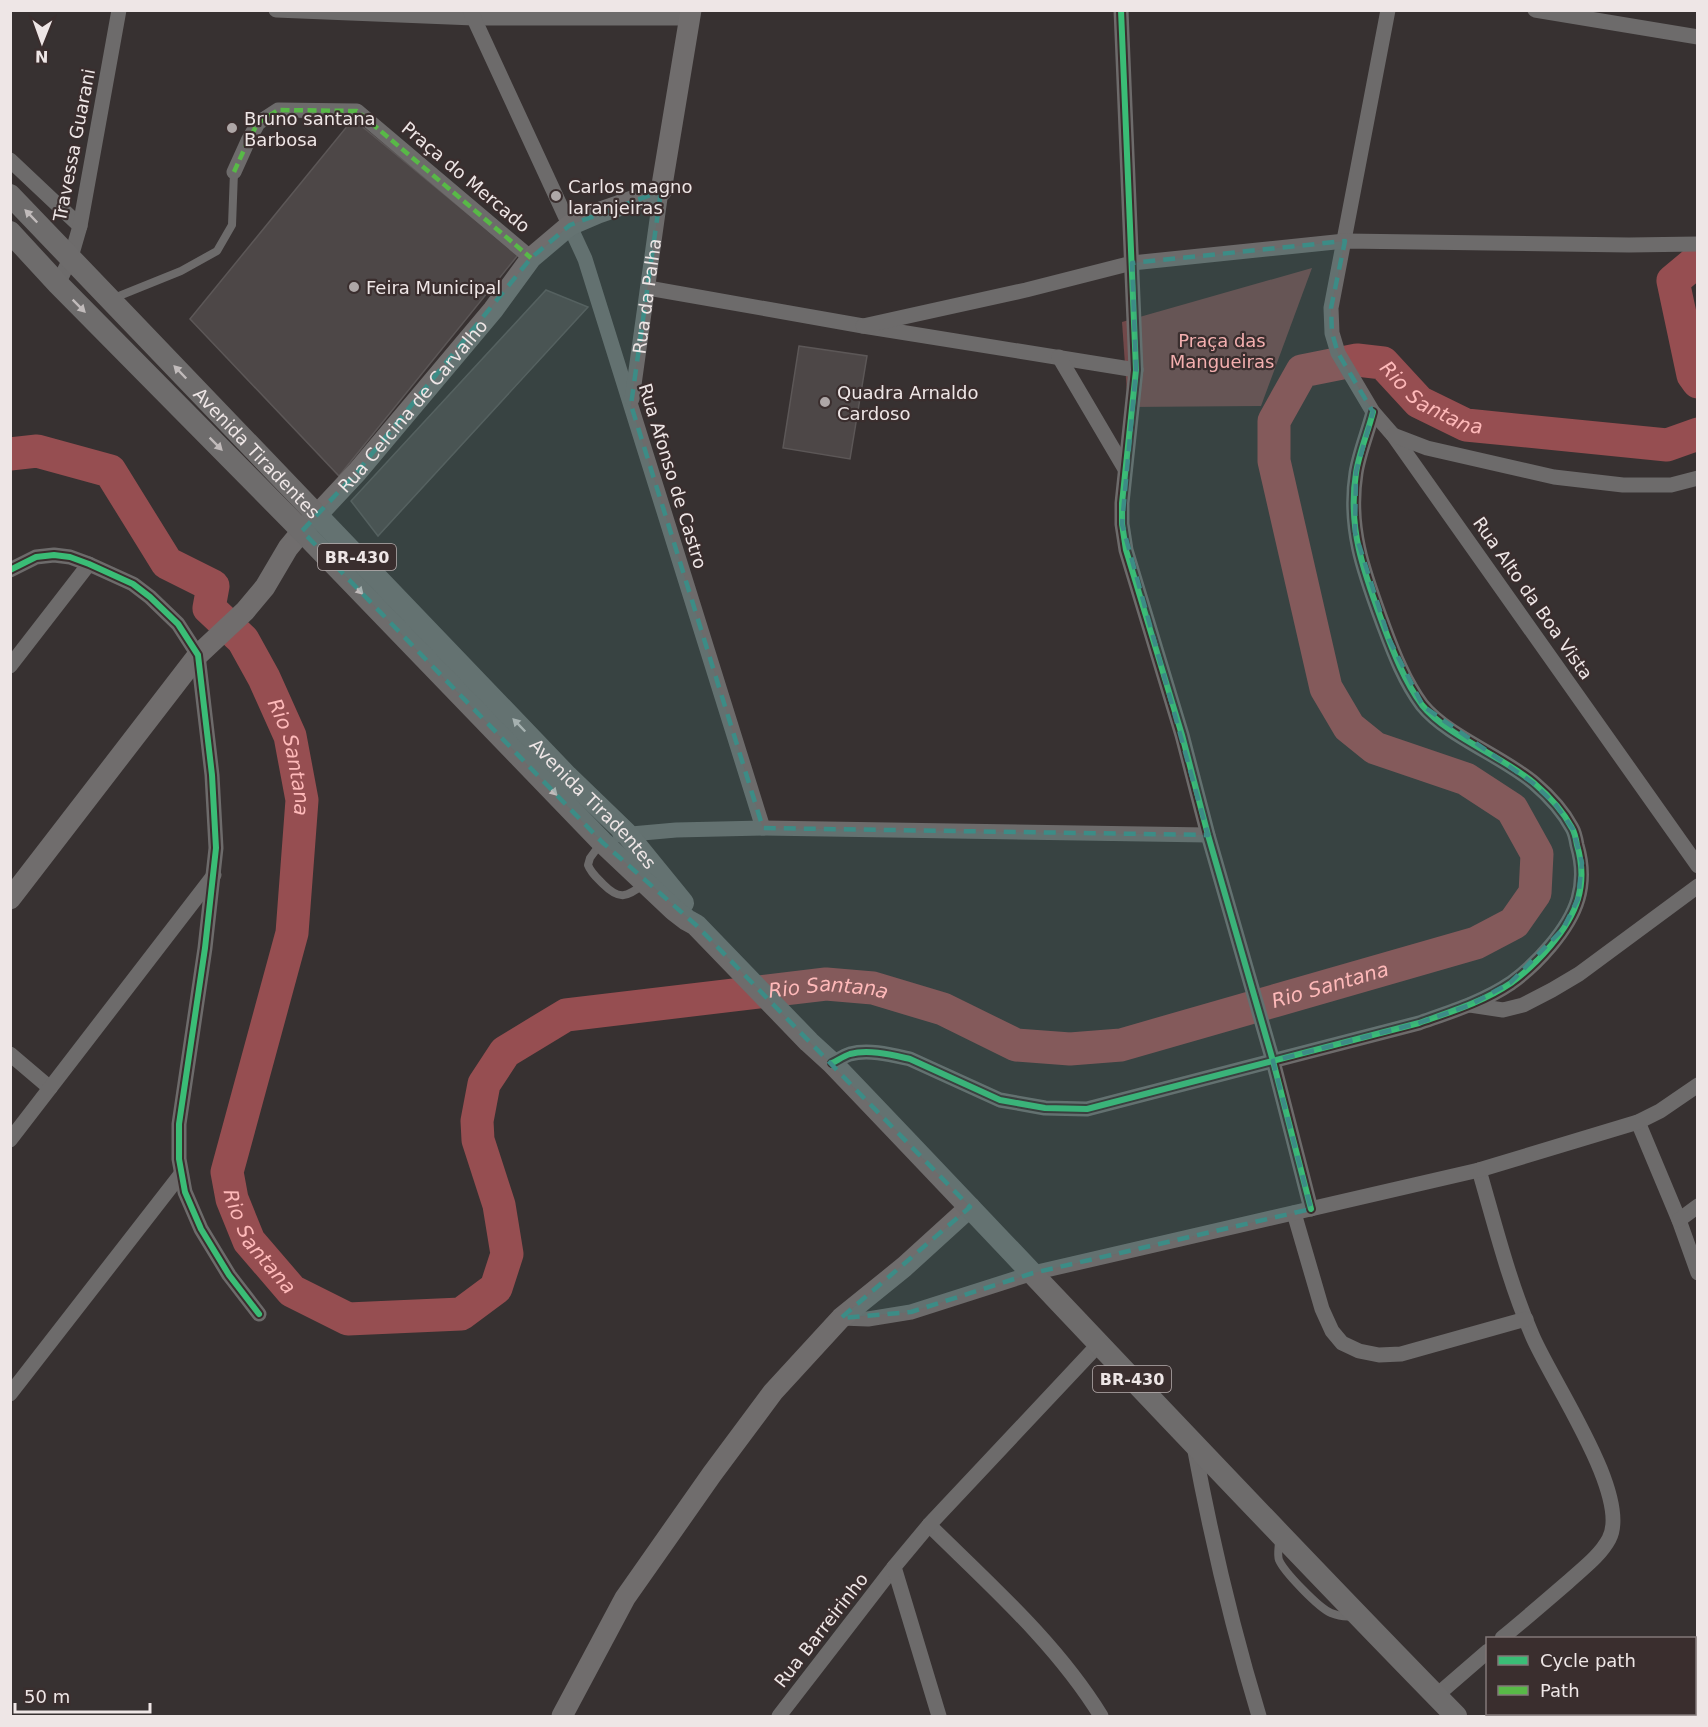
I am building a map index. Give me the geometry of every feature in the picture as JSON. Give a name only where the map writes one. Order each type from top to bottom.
[{"type":"main road","name":"Avenida Tiradentes","points":[[10,195],[111,299],[309,524],[626,833],[652,878],[688,910],[696,925],[832,1063]]},
{"type":"main road","name":"BR-430","points":[[10,232],[58,284],[309,524],[602,842],[652,878]]},
{"type":"main road","name":"BR-430","points":[[832,1063],[1033,1273],[1194,1446],[1456,1716]]},
{"type":"street","name":"Travessa Guarani","points":[[58,284],[71,257],[80,226],[119,10]]},
{"type":"street","points":[[276,10],[472,14],[691,14]]},
{"type":"street","points":[[1121,10],[1136,370],[1125,469],[1122,524],[1126,550],[1182,735],[1208,835],[1273,1061],[1311,1209]]},
{"type":"street","points":[[1345,241],[1388,10]]},
{"type":"street","points":[[1535,10],[1698,37]]},
{"type":"street","name":"Rua Afonso de Castro","points":[[472,14],[585,259],[762,828]]},
{"type":"street","name":"Rua da Palha","points":[[631,405],[661,191],[691,14]]},
{"type":"street","name":"Praça do Mercado","points":[[234,172],[258,123],[278,110],[357,111],[531,258]]},
{"type":"street","points":[[10,160],[80,226]]},
{"type":"street","name":"Rua Celcina de Carvalho","points":[[10,899],[198,655],[245,611],[265,588],[288,548],[357,472],[493,310],[531,258],[570,225],[661,191]]},
{"type":"street","points":[[863,326],[1026,290],[1132,263],[1345,241],[1698,244]]},
{"type":"street","name":"Rua Alto da Boa Vista","points":[[1345,241],[1331,308],[1332,333],[1338,353],[1373,412],[1393,435],[1698,866]]},
{"type":"street","points":[[648,288],[863,326],[1136,370]]},
{"type":"street","points":[[1059,357],[1125,469]]},
{"type":"street","points":[[832,1063],[851,1054],[871,1053],[894,1056],[910,1059],[1000,1100],[1045,1108],[1087,1109],[1419,1023],[1470,1005],[1510,983],[1541,956],[1563,929],[1578,899],[1582,862],[1573,830],[1556,805],[1533,783],[1443,723],[1423,706],[1406,680],[1369,586],[1360,559],[1355,532],[1356,472],[1373,412]]},
{"type":"street","points":[[1393,435],[1427,448],[1554,477],[1623,485],[1671,485],[1698,478]]},
{"type":"street","points":[[10,570],[36,557],[54,555],[70,557],[89,564],[133,584],[165,609],[178,624],[198,655],[215,818],[214,875],[178,1141],[181,1173],[193,1213],[229,1275],[259,1314]]},
{"type":"street","points":[[10,666],[89,564]]},
{"type":"street","points":[[602,842],[626,833],[762,828],[1208,835]]},
{"type":"street","points":[[10,1140],[214,875]]},
{"type":"street","points":[[1470,1005],[1503,1010],[1523,1005],[1552,990],[1579,974],[1698,886]]},
{"type":"street","points":[[10,1054],[50,1088]]},
{"type":"street","points":[[841,1318],[868,1319],[911,1312],[1033,1273],[1479,1170],[1638,1122],[1660,1111],[1698,1085]]},
{"type":"street","points":[[1638,1122],[1679,1220],[1698,1273]]},
{"type":"street","points":[[1479,1170],[1506,1264],[1532,1336],[1597,1459],[1612,1506],[1614,1524],[1609,1540],[1592,1560],[1503,1637]]},
{"type":"street","points":[[10,1394],[181,1173]]},
{"type":"street","points":[[1679,1220],[1698,1206]]},
{"type":"street","points":[[562,1716],[625,1598],[773,1392],[841,1318],[904,1267],[970,1207]]},
{"type":"street","points":[[1294,1213],[1322,1310],[1332,1331],[1342,1343],[1359,1351],[1379,1355],[1401,1354],[1526,1319]]},
{"type":"street","name":"Rua Barreirinho","points":[[779,1716],[929,1525],[1100,1344]]},
{"type":"street","points":[[1194,1446],[1234,1630],[1259,1716]]},
{"type":"street","points":[[929,1525],[1047,1644],[1081,1683],[1101,1716]]},
{"type":"street","points":[[894,1567],[939,1716]]},
{"type":"street","points":[[1436,1696],[1486,1653]]},
{"type":"lane","points":[[111,299],[181,271],[217,251],[232,225],[234,172]]},
{"type":"lane","points":[[602,842],[590,858],[588,865],[610,891],[624,896],[633,893],[652,878]]},
{"type":"highlighted area","points":[[661,191],[631,405],[763,828],[1208,835],[1122,524],[1136,370],[1132,263],[1345,241],[1331,308],[1332,333],[1338,353],[1373,412],[1356,472],[1355,532],[1389,639],[1423,706],[1533,783],[1556,805],[1573,829],[1582,863],[1578,899],[1563,929],[1510,983],[1470,1005],[1419,1023],[1273,1061],[1311,1209],[1033,1273],[911,1312],[841,1318],[970,1207],[696,925],[602,842],[302,531],[357,472],[531,258],[570,225]]},
{"type":"green space","name":"Praça das Mangueiras","points":[[1312,268],[1261,406],[1128,407],[1122,322]]},
{"type":"building","name":"Feira Municipal","points":[[353,119],[518,255],[339,476],[190,319]]},
{"type":"building","points":[[546,290],[588,307],[378,536],[351,501]]},
{"type":"building","name":"Quadra Arnaldo Cardoso","points":[[799,346],[867,356],[850,459],[783,448]]},
{"type":"waterway","name":"Rio Santana","points":[[1698,260],[1673,281],[1693,375],[1698,382]]},
{"type":"waterway","name":"Rio Santana","points":[[10,454],[37,451],[110,471],[167,563],[213,586],[209,608],[243,640],[264,678],[290,736],[302,800],[292,933],[227,1172],[232,1199],[249,1241],[292,1291],[348,1319],[461,1314],[496,1288],[507,1254],[499,1205],[478,1140],[477,1121],[484,1084],[505,1052],[566,1015],[826,984],[873,988],[943,1009],[1016,1045],[1070,1049],[1121,1045],[1476,943],[1514,923],[1535,893],[1537,854],[1512,809],[1466,779],[1375,748],[1349,727],[1326,688],[1274,461],[1274,421],[1302,371],[1357,360],[1383,363],[1419,402],[1466,425],[1667,445],[1698,434]]},
{"type":"marked path","points":[[234,172],[258,123],[278,110],[357,111],[531,258]]},
{"type":"cycle path","points":[[1121,10],[1136,370],[1122,503],[1126,550],[1182,735],[1208,835],[1273,1061],[1311,1209]]},
{"type":"cycle path","points":[[832,1063],[857,1053],[888,1054],[910,1059],[1000,1100],[1045,1108],[1087,1109],[1443,1015],[1478,1001],[1511,983],[1531,967],[1550,946],[1574,911],[1580,892],[1581,865],[1576,838],[1564,815],[1534,783],[1433,716],[1422,705],[1400,668],[1370,589],[1356,533],[1354,494],[1357,465],[1373,412]]},
{"type":"cycle path","points":[[10,570],[36,557],[54,555],[70,557],[89,564],[133,584],[150,597],[178,624],[198,655],[212,775],[216,848],[205,948],[179,1124],[179,1159],[185,1192],[201,1229],[229,1275],[259,1314]]},
{"type":"place","name":"Bruno santana Barbosa","points":[[232,128]]},
{"type":"place","name":"Carlos magno laranjeiras","points":[[556,196]]},
{"type":"place","name":"Feira Municipal","points":[[354,287]]},
{"type":"place","name":"Quadra Arnaldo Cardoso","points":[[825,402]]}]
